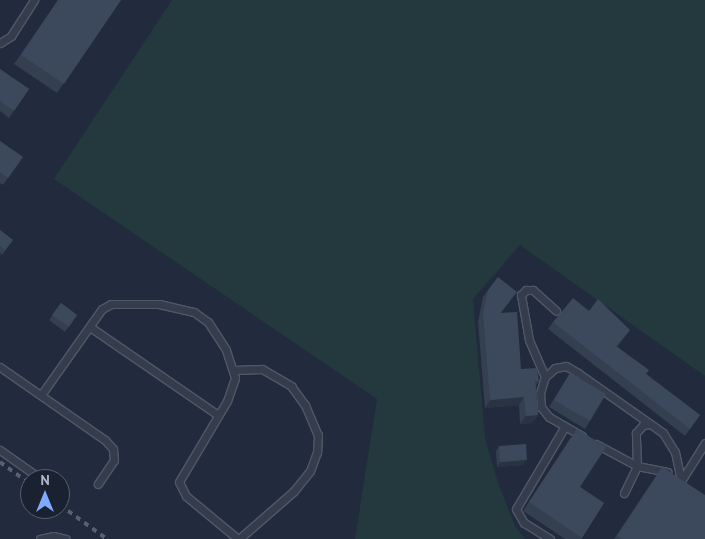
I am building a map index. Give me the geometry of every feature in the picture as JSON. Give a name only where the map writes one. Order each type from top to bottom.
[{"type":"lane","points":[[0,43],[11,36],[34,0]]},
{"type":"lane","points":[[545,377],[529,340],[521,295],[526,290],[533,290],[556,310]]},
{"type":"lane","points":[[41,395],[102,309],[111,304],[124,302],[182,307],[208,322],[226,350],[234,370],[233,389],[179,482],[186,496],[238,539],[294,492],[310,471],[317,452],[318,434],[305,405],[290,386],[262,369],[234,370]]},
{"type":"lane","points":[[90,327],[218,415]]},
{"type":"lane","points":[[681,481],[674,452],[662,433],[566,366],[555,368],[545,377],[540,393],[541,407],[549,417],[638,466],[665,471],[681,481],[689,486]]},
{"type":"lane","points":[[0,367],[105,440],[113,449],[114,460],[98,484]]},
{"type":"lane","points":[[624,493],[638,466],[636,433],[643,425],[650,424]]},
{"type":"lane","points":[[550,539],[524,522],[516,509],[565,426]]},
{"type":"lane","points":[[681,481],[705,443]]},
{"type":"lane","points":[[0,450],[27,469]]},
{"type":"lane","points":[[40,539],[53,536],[66,539]]},
{"type":"green space","points":[[172,0],[705,0],[705,376],[520,245],[473,299],[485,438],[498,483],[515,526],[525,539],[355,539],[377,399],[54,179]]},
{"type":"building","points":[[58,0],[121,0],[64,84],[21,55]]},
{"type":"building","points":[[0,69],[29,89],[14,111],[0,101]]},
{"type":"building","points":[[0,141],[23,157],[8,178],[0,172]]},
{"type":"building","points":[[0,230],[13,240],[5,250],[0,246]]},
{"type":"building","points":[[498,277],[517,292],[500,313],[517,312],[521,369],[537,368],[539,381],[535,381],[538,415],[526,416],[524,397],[490,400],[483,314],[488,290]]},
{"type":"building","points":[[573,298],[589,311],[598,299],[630,330],[616,346],[649,370],[646,374],[700,415],[690,429],[553,322]]},
{"type":"building","points":[[61,303],[77,315],[69,327],[52,315]]},
{"type":"building","points":[[570,373],[606,394],[590,421],[554,400]]},
{"type":"building","points":[[577,429],[606,447],[580,487],[604,503],[582,538],[529,502]]},
{"type":"building","points":[[526,444],[527,460],[500,462],[499,446]]},
{"type":"building","points":[[662,467],[705,495],[705,539],[622,539],[617,536]]},
{"type":"railway","points":[[0,462],[20,477]]},
{"type":"railway","points":[[70,512],[107,539]]}]
